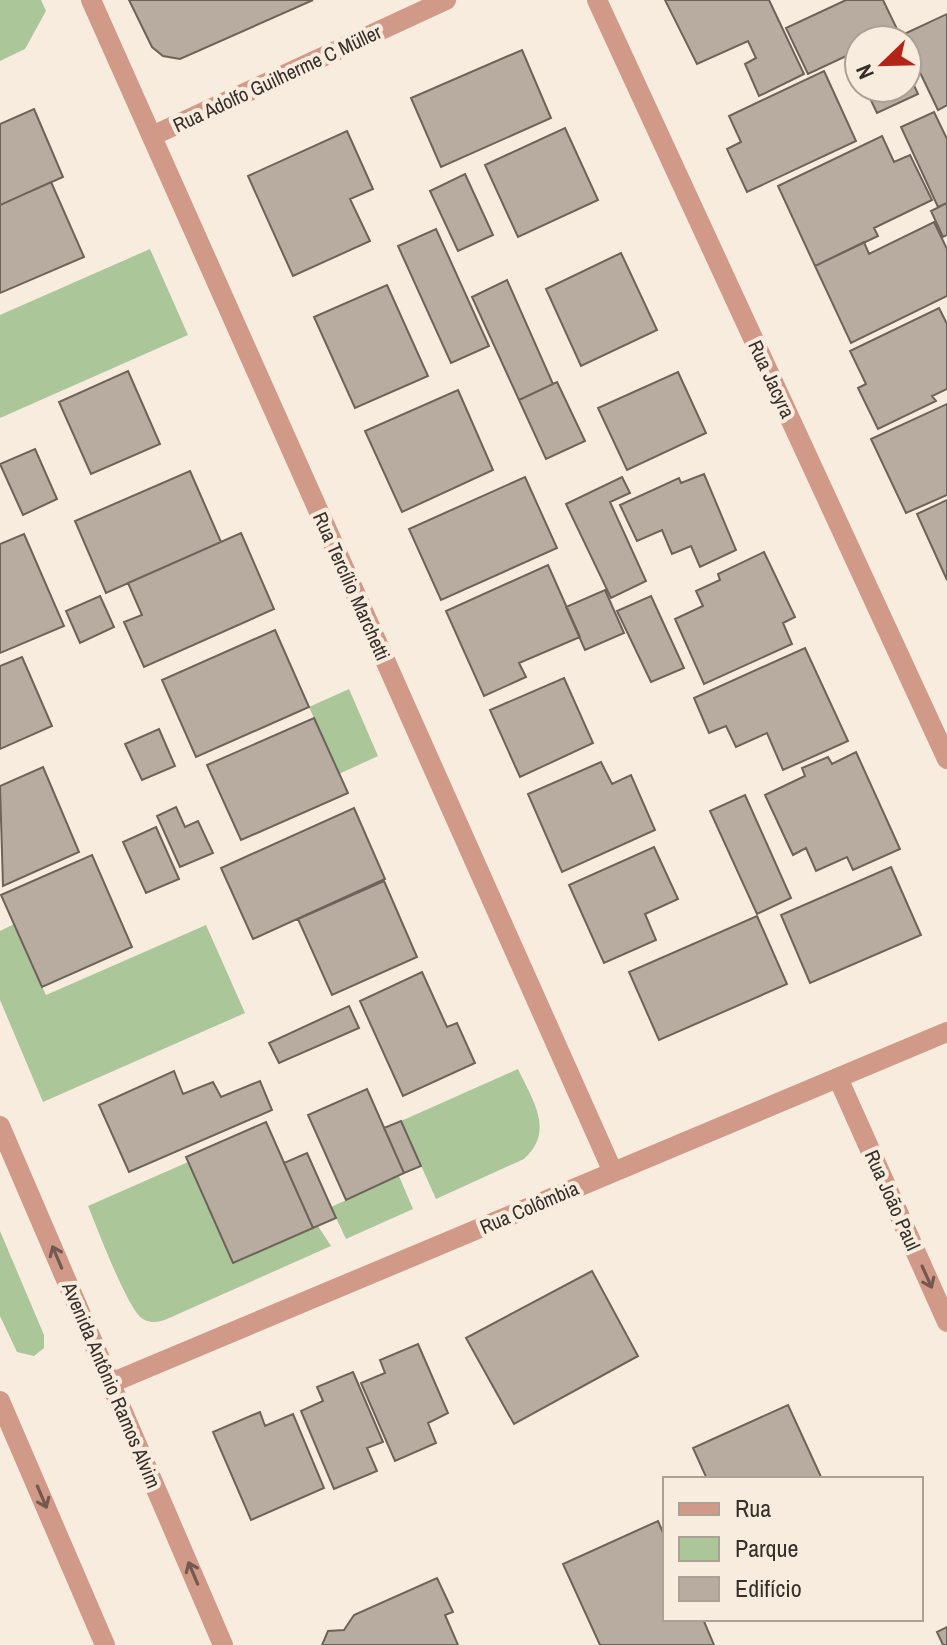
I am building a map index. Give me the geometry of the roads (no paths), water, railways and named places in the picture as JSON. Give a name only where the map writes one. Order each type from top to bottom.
[{"type":"street","name":"Rua Tercílio Marchetti","points":[[91,0],[613,1172]]},
{"type":"street","name":"Rua Adolfo Guilherme C Müller","points":[[152,136],[446,0]]},
{"type":"street","name":"Rua Jacyra","points":[[597,0],[947,759]]},
{"type":"street","name":"Rua Colômbia","points":[[111,1383],[947,1032]]},
{"type":"street","name":"Rua João Paul","points":[[838,1078],[947,1322]]},
{"type":"street","name":"Avenida Antônio Ramos Alvim","points":[[0,1126],[223,1645]]},
{"type":"street","points":[[0,1401],[5,1428],[105,1645]]}]
